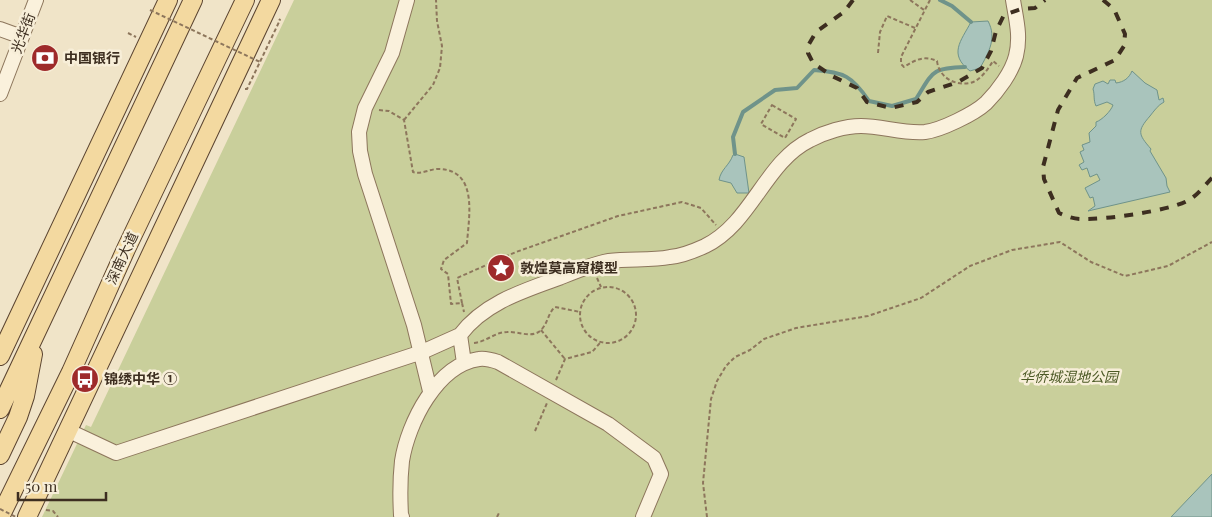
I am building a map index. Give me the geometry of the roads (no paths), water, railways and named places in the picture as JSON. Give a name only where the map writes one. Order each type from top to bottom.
[{"type":"main road","points":[[0,356],[168,0]]},
{"type":"main road","points":[[0,410],[193,0]]},
{"type":"main road","name":"深南大道","points":[[0,517],[245,0]]},
{"type":"main road","points":[[35,515],[68,430],[271,0]]},
{"type":"main road","points":[[0,455],[18,417],[25,396],[39,327]]},
{"type":"street","name":"光华街","points":[[0,94],[36,0]]},
{"type":"street","points":[[407,0],[392,53],[365,108],[359,132],[360,151],[365,174],[422,352],[430,391]]},
{"type":"street","points":[[68,430],[116,453],[422,352],[462,335],[489,308],[512,295],[591,266],[624,259],[669,258],[685,254],[706,245],[724,234],[738,220],[769,178],[792,153],[810,140],[841,129],[862,126],[925,132],[954,122],[985,103],[1008,74],[1016,56],[1019,32],[1013,0]]},
{"type":"street","points":[[0,29],[22,37]]},
{"type":"street","points":[[462,335],[464,363]]},
{"type":"street","points":[[399,516],[402,460],[412,428],[430,391],[464,363],[481,358],[498,362],[608,424],[654,458],[661,474],[642,517]]},
{"type":"water","points":[[988,21],[992,33],[989,51],[980,68],[970,71],[959,59],[958,47],[960,41],[971,22]]},
{"type":"water","points":[[1132,71],[1145,83],[1157,90],[1159,100],[1163,98],[1164,102],[1156,108],[1146,121],[1141,132],[1166,178],[1170,192],[1088,211],[1095,206],[1093,197],[1090,198],[1085,188],[1100,180],[1097,174],[1090,177],[1087,168],[1082,170],[1079,165],[1084,162],[1080,152],[1084,150],[1082,145],[1090,142],[1089,133],[1096,126],[1096,122],[1106,115],[1113,105],[1107,102],[1096,106],[1093,89],[1095,84],[1103,81],[1108,84],[1110,80],[1115,80],[1116,83],[1121,82],[1128,78]]},
{"type":"water","points":[[735,154],[744,157],[749,193],[737,193],[731,183],[719,180],[721,173]]},
{"type":"water","points":[[1212,474],[1212,517],[1171,517]]},
{"type":"waterway","points":[[940,0],[952,6],[971,22]]},
{"type":"waterway","points":[[735,154],[733,137],[743,112],[775,90],[797,88],[814,70],[840,74],[852,81],[869,101],[892,106],[916,99],[930,77],[939,70],[965,67]]},
{"type":"railway","points":[[853,0],[844,12],[816,32],[809,44],[808,53],[813,63],[832,76],[857,88],[867,102],[891,108],[917,102],[928,92],[958,82],[982,68],[991,51],[996,31],[1004,15],[1021,9],[1035,8],[1045,0]]},
{"type":"railway","points":[[1103,0],[1114,9],[1125,34],[1124,46],[1115,60],[1077,78],[1058,110],[1043,167],[1044,179],[1059,213],[1075,218],[1091,219],[1136,214],[1166,208],[1190,199],[1212,178]]},
{"type":"place","name":"中国银行","points":[[45,58]]},
{"type":"place","name":"敦煌莫高窟模型","points":[[501,268]]},
{"type":"place","name":"锦绣中华 ①","points":[[85,379]]},
{"type":"park label","name":"华侨城湿地公园","points":[[1069,377]]}]
